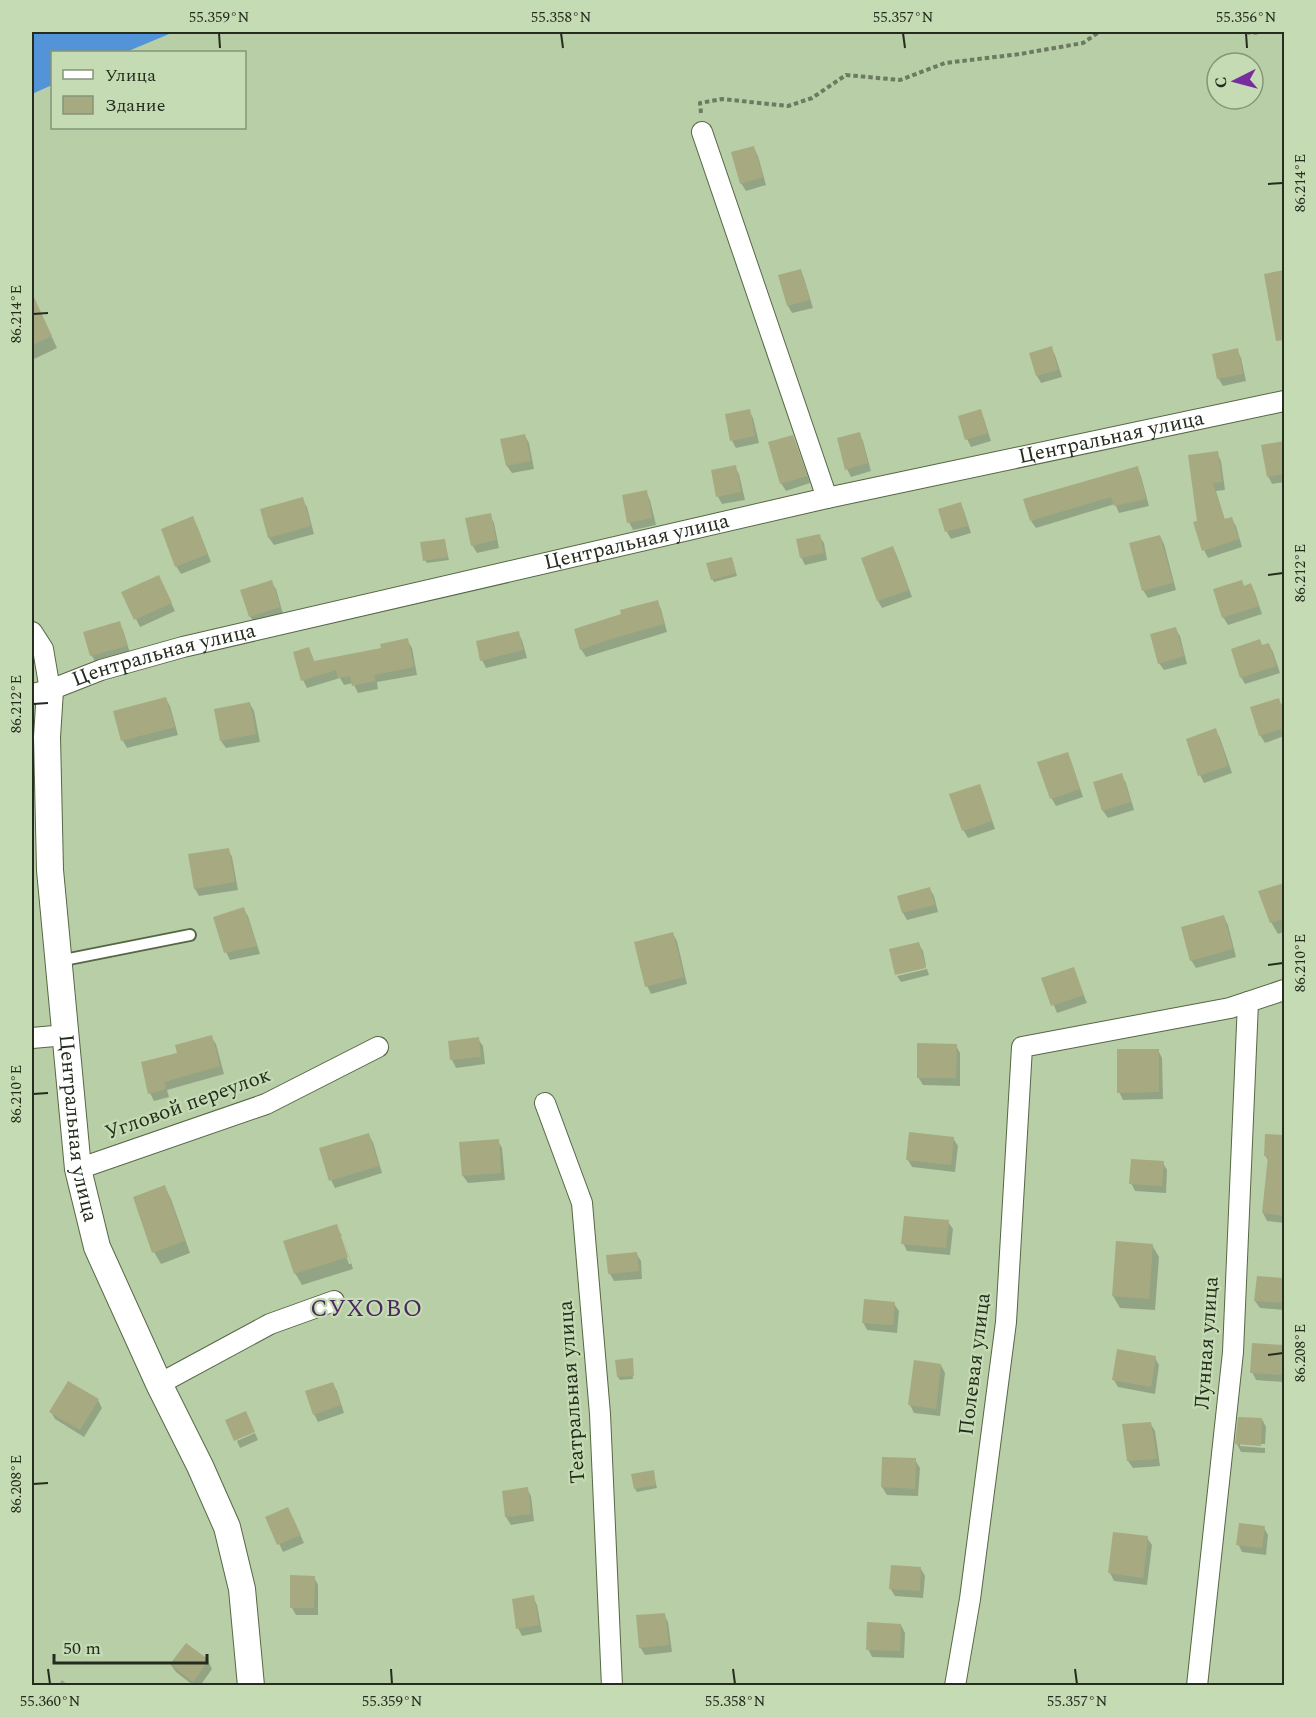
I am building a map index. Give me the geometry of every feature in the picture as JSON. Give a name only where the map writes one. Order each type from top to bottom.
[{"type":"street","points":[[702,132],[826,498]]},
{"type":"street","name":"Центральная улица","points":[[250,1686],[242,1589],[228,1527],[159,1384],[97,1247],[78,1169],[50,870],[47,737],[41,692],[101,670],[183,647],[826,498],[1284,401]]},
{"type":"street","points":[[32,632],[43,650],[41,692]]},
{"type":"street","points":[[1248,1002],[1284,990]]},
{"type":"street","name":"Полевая улица","points":[[955,1686],[970,1599],[1006,1322],[1022,1047],[1230,1008],[1248,1002]]},
{"type":"street","name":"Лунная улица","points":[[1197,1686],[1233,1352],[1248,1002]]},
{"type":"street","points":[[32,1038],[66,1035]]},
{"type":"street","name":"Угловой переулок","points":[[78,1169],[266,1104],[378,1047]]},
{"type":"street","name":"Театральная улица","points":[[545,1103],[582,1203],[600,1414],[612,1686]]},
{"type":"street","points":[[159,1384],[270,1324],[334,1301]]},
{"type":"lane","points":[[59,961],[190,935]]},
{"type":"path","points":[[702,132],[700,103],[722,99],[788,106],[812,98],[846,75],[900,80],[945,63],[1020,54],[1083,42],[1099,32]]},
{"type":"path","points":[[1246,32],[1260,32]]},
{"type":"water","points":[[32,32],[174,32],[128,51],[51,51],[51,85],[32,94]]},
{"type":"building","points":[[754,146],[763,177],[740,184],[731,152]]},
{"type":"building","points":[[801,269],[810,300],[787,306],[778,275]]},
{"type":"building","points":[[1284,270],[1284,340],[1276,341],[1264,274]]},
{"type":"building","points":[[32,293],[52,336],[32,345]]},
{"type":"building","points":[[1052,346],[1058,370],[1036,376],[1029,353]]},
{"type":"building","points":[[1238,348],[1243,374],[1217,379],[1212,354]]},
{"type":"building","points":[[750,409],[755,436],[730,441],[725,414]]},
{"type":"building","points":[[981,409],[988,433],[965,440],[958,416]]},
{"type":"building","points":[[860,432],[868,463],[845,470],[837,438]]},
{"type":"building","points":[[525,434],[531,461],[506,466],[500,439]]},
{"type":"building","points":[[793,435],[807,476],[780,484],[768,442]]},
{"type":"building","points":[[1284,441],[1284,474],[1267,477],[1261,445]]},
{"type":"building","points":[[1218,451],[1222,482],[1213,483],[1224,519],[1232,517],[1239,539],[1202,551],[1193,522],[1197,521],[1188,455]]},
{"type":"building","points":[[736,465],[741,492],[716,497],[711,470]]},
{"type":"building","points":[[1138,466],[1146,499],[1114,506],[1111,497],[1030,521],[1023,499]]},
{"type":"building","points":[[647,490],[652,518],[627,523],[622,495]]},
{"type":"building","points":[[303,497],[311,526],[268,538],[260,509]]},
{"type":"building","points":[[961,502],[968,526],[945,532],[938,509]]},
{"type":"building","points":[[491,513],[496,540],[471,546],[465,518]]},
{"type":"building","points":[[193,516],[208,554],[175,567],[161,529]]},
{"type":"building","points":[[820,534],[824,553],[800,558],[796,539]]},
{"type":"building","points":[[1160,535],[1173,583],[1142,591],[1129,543]]},
{"type":"building","points":[[445,539],[448,557],[423,561],[420,542]]},
{"type":"building","points":[[893,546],[909,590],[877,601],[861,558]]},
{"type":"building","points":[[732,557],[736,573],[711,580],[706,563]]},
{"type":"building","points":[[159,575],[172,603],[134,620],[121,592]]},
{"type":"building","points":[[272,580],[280,607],[249,617],[240,590]]},
{"type":"building","points":[[1242,580],[1244,586],[1251,583],[1259,606],[1222,618],[1213,589]]},
{"type":"building","points":[[658,600],[664,624],[580,650],[574,629],[621,614],[620,610]]},
{"type":"building","points":[[120,621],[127,646],[90,656],[83,632]]},
{"type":"building","points":[[1176,627],[1184,656],[1158,664],[1150,634]]},
{"type":"building","points":[[519,631],[523,650],[480,661],[476,641]]},
{"type":"building","points":[[408,638],[414,667],[374,675],[375,681],[352,686],[350,676],[338,678],[336,670],[301,681],[293,652],[309,647],[314,661],[381,648],[380,644]]},
{"type":"building","points":[[1260,639],[1262,645],[1269,643],[1276,666],[1240,678],[1231,649]]},
{"type":"building","points":[[166,697],[175,727],[121,741],[113,711]]},
{"type":"building","points":[[1279,698],[1281,704],[1284,703],[1284,728],[1259,736],[1250,707]]},
{"type":"building","points":[[250,702],[256,734],[220,741],[214,709]]},
{"type":"building","points":[[1216,728],[1228,766],[1198,776],[1186,739]]},
{"type":"building","points":[[1068,752],[1080,789],[1050,799],[1037,762]]},
{"type":"building","points":[[1122,773],[1131,802],[1102,811],[1093,782]]},
{"type":"building","points":[[980,784],[992,821],[962,831],[949,794]]},
{"type":"building","points":[[229,848],[235,882],[194,889],[188,854]]},
{"type":"building","points":[[1284,883],[1284,919],[1270,923],[1258,891]]},
{"type":"building","points":[[930,887],[935,905],[902,913],[897,896]]},
{"type":"building","points":[[244,907],[257,946],[224,953],[213,917]]},
{"type":"building","points":[[1224,915],[1233,949],[1190,961],[1181,927]]},
{"type":"building","points":[[673,932],[684,977],[645,987],[634,942]]},
{"type":"building","points":[[919,942],[926,968],[895,975],[889,949]]},
{"type":"building","points":[[1074,967],[1084,995],[1051,1006],[1041,978]]},
{"type":"building","points":[[212,1035],[220,1066],[164,1082],[166,1089],[148,1094],[141,1062],[177,1053],[175,1045]]},
{"type":"building","points":[[479,1037],[481,1057],[450,1060],[448,1041]]},
{"type":"building","points":[[917,1043],[957,1044],[956,1078],[917,1078]]},
{"type":"building","points":[[1117,1049],[1159,1049],[1159,1092],[1117,1093]]},
{"type":"building","points":[[909,1132],[954,1137],[951,1165],[906,1160]]},
{"type":"building","points":[[369,1133],[379,1166],[329,1181],[319,1148]]},
{"type":"building","points":[[1265,1134],[1284,1135],[1284,1216],[1262,1213],[1268,1156],[1264,1156]]},
{"type":"building","points":[[499,1139],[501,1173],[462,1176],[459,1142]]},
{"type":"building","points":[[1131,1159],[1164,1161],[1162,1186],[1129,1184]]},
{"type":"building","points":[[165,1185],[185,1241],[152,1253],[133,1197]]},
{"type":"building","points":[[904,1216],[949,1220],[946,1248],[901,1244]]},
{"type":"building","points":[[337,1224],[348,1257],[294,1274],[283,1241]]},
{"type":"building","points":[[1116,1241],[1153,1244],[1149,1299],[1112,1296]]},
{"type":"building","points":[[637,1252],[639,1271],[608,1274],[606,1255]]},
{"type":"building","points":[[1257,1276],[1284,1278],[1284,1303],[1254,1301]]},
{"type":"building","points":[[864,1299],[895,1302],[893,1325],[862,1323]]},
{"type":"building","points":[[1252,1343],[1284,1345],[1284,1375],[1250,1373]]},
{"type":"building","points":[[1117,1349],[1156,1356],[1151,1387],[1112,1380]]},
{"type":"building","points":[[633,1358],[634,1376],[617,1377],[615,1360]]},
{"type":"building","points":[[914,1360],[941,1364],[936,1409],[908,1405]]},
{"type":"building","points":[[68,1381],[99,1399],[80,1430],[49,1412]]},
{"type":"building","points":[[333,1382],[341,1405],[313,1415],[305,1391]]},
{"type":"building","points":[[246,1411],[255,1432],[234,1441],[225,1420]]},
{"type":"building","points":[[1238,1417],[1262,1418],[1261,1446],[1235,1444]]},
{"type":"building","points":[[1151,1422],[1157,1459],[1127,1461],[1122,1424]]},
{"type":"building","points":[[882,1457],[916,1458],[915,1489],[881,1487]]},
{"type":"building","points":[[654,1470],[656,1485],[634,1489],[631,1474]]},
{"type":"building","points":[[528,1487],[531,1514],[505,1517],[502,1491]]},
{"type":"building","points":[[288,1507],[301,1535],[277,1545],[265,1517]]},
{"type":"building","points":[[1239,1523],[1265,1526],[1262,1548],[1236,1545]]},
{"type":"building","points":[[1113,1532],[1148,1536],[1143,1578],[1108,1573]]},
{"type":"building","points":[[891,1565],[921,1567],[920,1591],[889,1589]]},
{"type":"building","points":[[290,1575],[315,1576],[314,1608],[290,1608]]},
{"type":"building","points":[[534,1595],[539,1625],[516,1629],[512,1599]]},
{"type":"building","points":[[665,1613],[669,1645],[639,1648],[636,1615]]},
{"type":"building","points":[[867,1622],[901,1624],[900,1651],[866,1650]]},
{"type":"building","points":[[186,1643],[209,1660],[193,1682],[170,1664]]},
{"type":"district","name":"СУХОВО","points":[[367,1309]]}]
